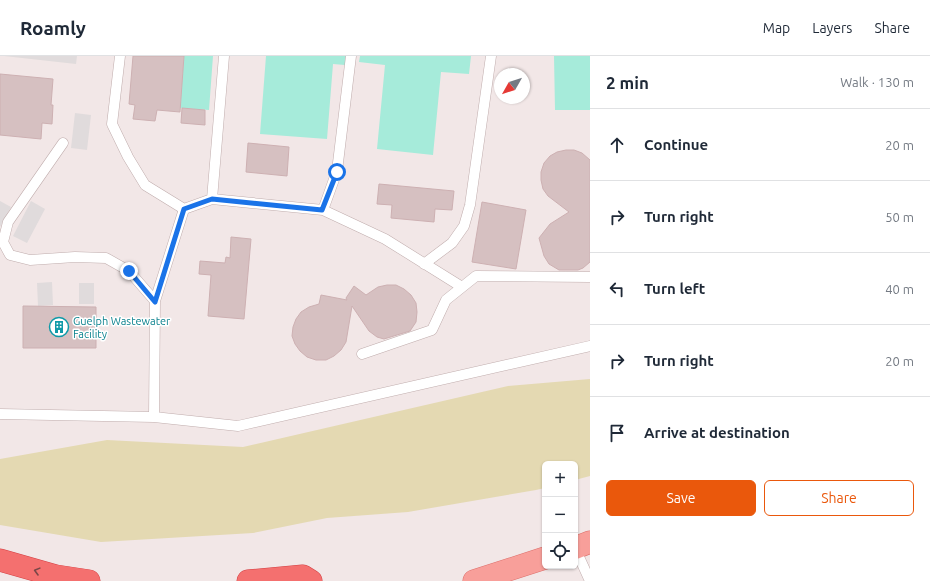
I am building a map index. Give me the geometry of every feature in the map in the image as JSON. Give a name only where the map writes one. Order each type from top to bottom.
[{"type":"highway","points":[[0,560],[56,576],[89,581]]},
{"type":"highway","points":[[248,581],[303,576],[311,581]]},
{"type":"main road","points":[[578,547],[590,542]]},
{"type":"main road","points":[[474,581],[542,559]]},
{"type":"lane","points":[[120,56],[112,124],[128,157],[145,185],[184,209]]},
{"type":"lane","points":[[212,199],[224,56]]},
{"type":"lane","points":[[322,210],[337,172],[351,56]]},
{"type":"lane","points":[[424,264],[452,243],[464,226],[470,205],[491,56]]},
{"type":"lane","points":[[63,143],[8,222],[3,242],[10,255],[30,260],[106,258],[129,271],[155,302]]},
{"type":"lane","points":[[184,209],[212,199],[322,210],[385,240],[462,287]]},
{"type":"lane","points":[[154,417],[155,302],[184,209]]},
{"type":"lane","points":[[362,354],[432,330],[446,300],[476,276],[590,277]]},
{"type":"lane","points":[[0,414],[154,417],[238,426],[590,346]]},
{"type":"lane","points":[[578,555],[590,581]]},
{"type":"shaded area","points":[[4,56],[77,56],[76,64]]},
{"type":"shaded area","points":[[184,56],[213,56],[209,110],[180,108]]},
{"type":"shaded area","points":[[266,56],[346,56],[345,65],[333,64],[327,139],[260,134]]},
{"type":"shaded area","points":[[360,56],[471,56],[469,74],[441,72],[433,155],[377,149],[385,65],[359,62]]},
{"type":"shaded area","points":[[554,56],[590,56],[590,110],[555,110]]},
{"type":"shaded area","points":[[75,113],[91,115],[87,150],[71,148]]},
{"type":"shaded area","points":[[0,201],[11,207],[0,227]]},
{"type":"shaded area","points":[[31,201],[45,209],[27,243],[13,236]]},
{"type":"shaded area","points":[[52,282],[53,305],[38,306],[37,283]]},
{"type":"shaded area","points":[[79,283],[94,283],[94,304],[79,304]]},
{"type":"shaded area","points":[[590,379],[590,476],[578,479],[578,461],[542,461],[542,489],[408,512],[327,518],[253,533],[101,542],[0,525],[0,459],[107,440],[243,447],[508,386]]},
{"type":"building","points":[[133,56],[184,56],[180,112],[157,110],[155,121],[133,119],[135,105],[129,104]]},
{"type":"building","points":[[0,74],[53,79],[51,105],[53,105],[52,124],[42,123],[41,139],[0,135]]},
{"type":"building","points":[[182,108],[205,110],[205,125],[181,123]]},
{"type":"building","points":[[248,143],[289,147],[287,176],[246,172]]},
{"type":"building","points":[[574,150],[582,153],[590,160],[590,262],[578,270],[559,270],[549,264],[544,256],[539,238],[550,224],[569,212],[548,196],[543,189],[541,180],[541,172],[544,163],[550,156],[557,152]]},
{"type":"building","points":[[379,184],[454,191],[452,210],[435,209],[434,222],[391,218],[392,205],[377,204]]},
{"type":"building","points":[[482,202],[526,210],[516,269],[472,262]]},
{"type":"building","points":[[231,237],[251,239],[244,319],[208,316],[211,275],[199,274],[200,261],[225,263],[226,257],[230,258]]},
{"type":"building","points":[[396,285],[404,289],[411,295],[416,303],[416,322],[410,331],[384,339],[377,337],[369,331],[352,306],[346,342],[341,350],[334,356],[326,360],[316,360],[307,357],[295,344],[292,336],[296,319],[301,312],[309,307],[319,304],[321,295],[347,300],[346,298],[354,286],[366,295],[378,287]]},
{"type":"building","name":"Guelph Wastewater Facility","points":[[23,306],[96,307],[96,348],[23,348]]},
{"type":"place","name":"Guelph Wastewater Facility","points":[[59,327]]},
{"type":"route","points":[[129,271],[155,302],[184,209],[212,199],[322,210],[337,172]]}]
